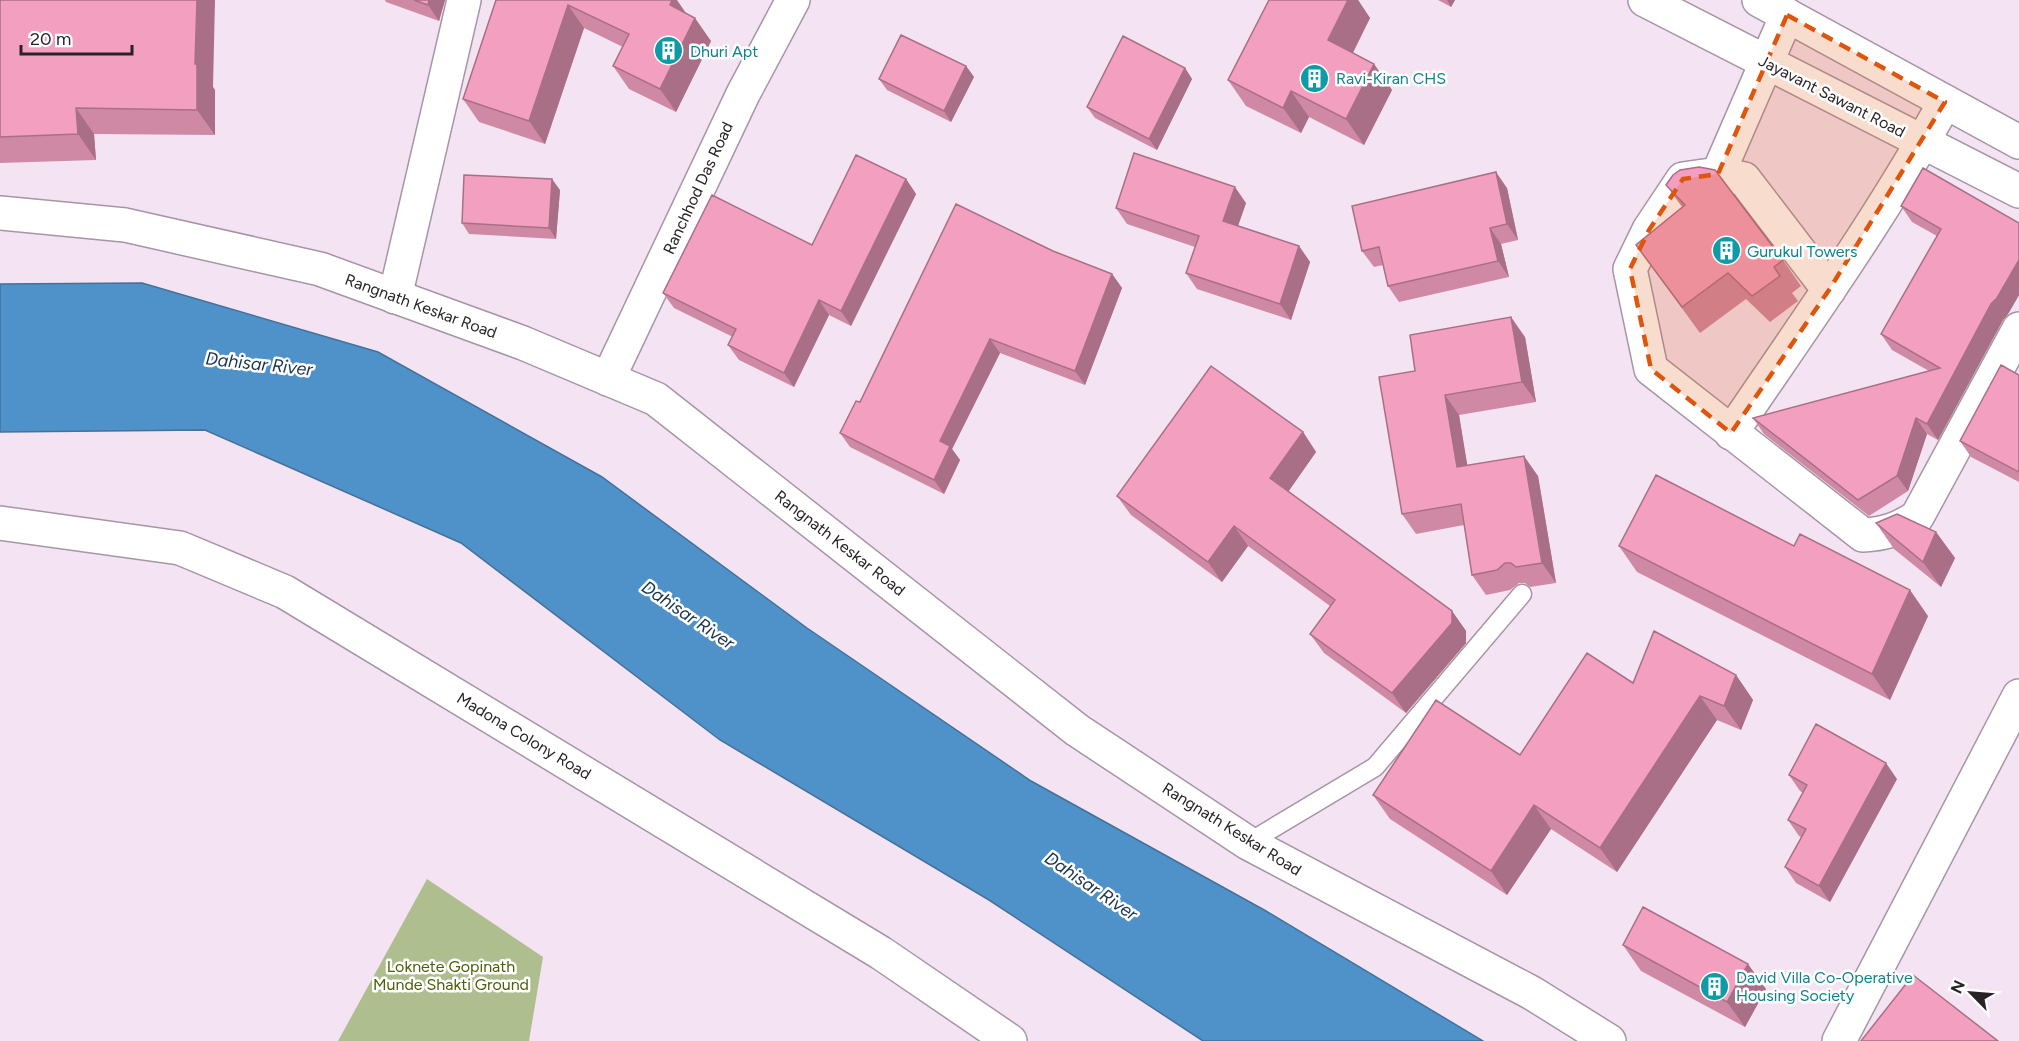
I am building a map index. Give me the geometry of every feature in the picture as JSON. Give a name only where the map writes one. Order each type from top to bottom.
[{"type":"street","points":[[395,297],[464,0]]},
{"type":"street","name":"Ranchhod Das Road","points":[[608,379],[743,94],[793,0]]},
{"type":"street","name":"Jayavant Sawant Road","points":[[1645,0],[2019,192]]},
{"type":"street","points":[[1760,0],[2019,142]]},
{"type":"street","points":[[1718,174],[1788,15]]},
{"type":"street","points":[[1731,433],[1829,290],[1923,142],[1945,102]]},
{"type":"street","points":[[1829,290],[1744,179],[1718,174],[1683,179],[1649,230],[1630,269],[1651,369],[1863,535],[1900,528],[1917,517],[2019,329]]},
{"type":"street","name":"Rangnath Keskar Road","points":[[0,213],[125,225],[320,269],[523,344],[656,399],[1077,730],[1248,843],[1532,993],[1609,1041]]},
{"type":"street","name":"Madona Colony Road","points":[[0,523],[180,548],[285,592],[881,953],[1010,1041]]},
{"type":"street","points":[[1839,1041],[2019,696]]},
{"type":"lane","points":[[1248,843],[1375,767],[1522,594]]},
{"type":"highlighted area","points":[[1787,15],[1945,102],[1829,290],[1731,433],[1651,369],[1630,269],[1649,230],[1683,179],[1718,174]]},
{"type":"green space","name":"Loknete Gopinath Munde Shakti Ground","points":[[427,879],[543,957],[529,1041],[338,1041]]},
{"type":"water","name":"Dahisar River","points":[[142,283],[378,352],[602,477],[807,628],[1031,781],[1266,911],[1483,1041],[1203,1041],[989,900],[720,740],[461,543],[205,430],[0,432],[0,284]]},
{"type":"building","points":[[0,0],[197,0],[195,64],[197,64],[197,110],[76,108],[78,134],[0,137]]},
{"type":"building","points":[[414,0],[429,0],[428,5]]},
{"type":"building","points":[[496,0],[672,0],[670,5],[695,18],[660,89],[613,66],[629,34],[568,5],[529,121],[463,99]]},
{"type":"building","points":[[1269,0],[1348,0],[1328,40],[1374,64],[1346,119],[1291,91],[1283,108],[1228,80]]},
{"type":"building","points":[[901,35],[966,66],[944,111],[879,79]]},
{"type":"building","points":[[1123,36],[1185,68],[1149,139],[1087,107]]},
{"type":"building","points":[[1134,153],[1235,187],[1223,221],[1299,246],[1280,304],[1186,273],[1199,236],[1116,208]]},
{"type":"building","points":[[856,155],[906,179],[841,311],[819,300],[784,373],[728,345],[736,329],[663,293],[712,195],[812,245]]},
{"type":"building","name":"Gurukul Towers","points":[[1699,167],[1715,170],[1783,260],[1774,267],[1780,276],[1752,296],[1728,273],[1682,307],[1636,245],[1685,205],[1666,185],[1673,175],[1680,170]]},
{"type":"building","points":[[1923,168],[2019,223],[2019,260],[1997,298],[1991,304],[1927,424],[1916,418],[1897,476],[1858,500],[1753,418],[1940,368],[1881,334],[1941,229],[1901,206]]},
{"type":"building","points":[[1496,172],[1507,224],[1490,228],[1498,261],[1388,286],[1379,247],[1362,251],[1352,206]]},
{"type":"building","points":[[464,175],[552,179],[549,228],[462,223]]},
{"type":"building","points":[[956,204],[1053,251],[1112,274],[1075,371],[990,339],[940,441],[950,446],[934,480],[840,433],[856,401],[860,402]]},
{"type":"building","points":[[1511,317],[1522,382],[1445,395],[1457,467],[1524,456],[1542,563],[1516,567],[1511,563],[1505,563],[1497,570],[1472,575],[1461,504],[1402,514],[1379,377],[1415,371],[1410,335]]},
{"type":"building","points":[[2001,365],[2019,375],[2019,472],[1960,441]]},
{"type":"building","points":[[1211,366],[1303,432],[1270,478],[1452,611],[1452,623],[1392,693],[1310,634],[1335,600],[1234,526],[1208,562],[1117,496]]},
{"type":"building","points":[[1656,475],[1794,546],[1800,534],[1910,590],[1872,674],[1619,546]]},
{"type":"building","points":[[1897,514],[1936,532],[1923,562],[1876,523]]},
{"type":"building","points":[[1654,631],[1736,675],[1724,706],[1700,696],[1600,848],[1534,805],[1491,871],[1373,795],[1436,700],[1520,755],[1587,653],[1633,683]]},
{"type":"building","points":[[1816,724],[1886,763],[1819,886],[1785,867],[1806,829],[1788,820],[1807,785],[1789,775]]},
{"type":"building","points":[[1643,907],[1748,964],[1727,1002],[1623,945]]},
{"type":"building","points":[[1913,975],[1998,1041],[1861,1041]]},
{"type":"place","name":"Dhuri Apt","points":[[669,51]]},
{"type":"place","name":"Ravi-Kiran CHS","points":[[1315,78]]},
{"type":"place","name":"Gurukul Towers","points":[[1726,251]]},
{"type":"place","name":"David Villa Co-Operative Housing Society","points":[[1715,986]]}]
